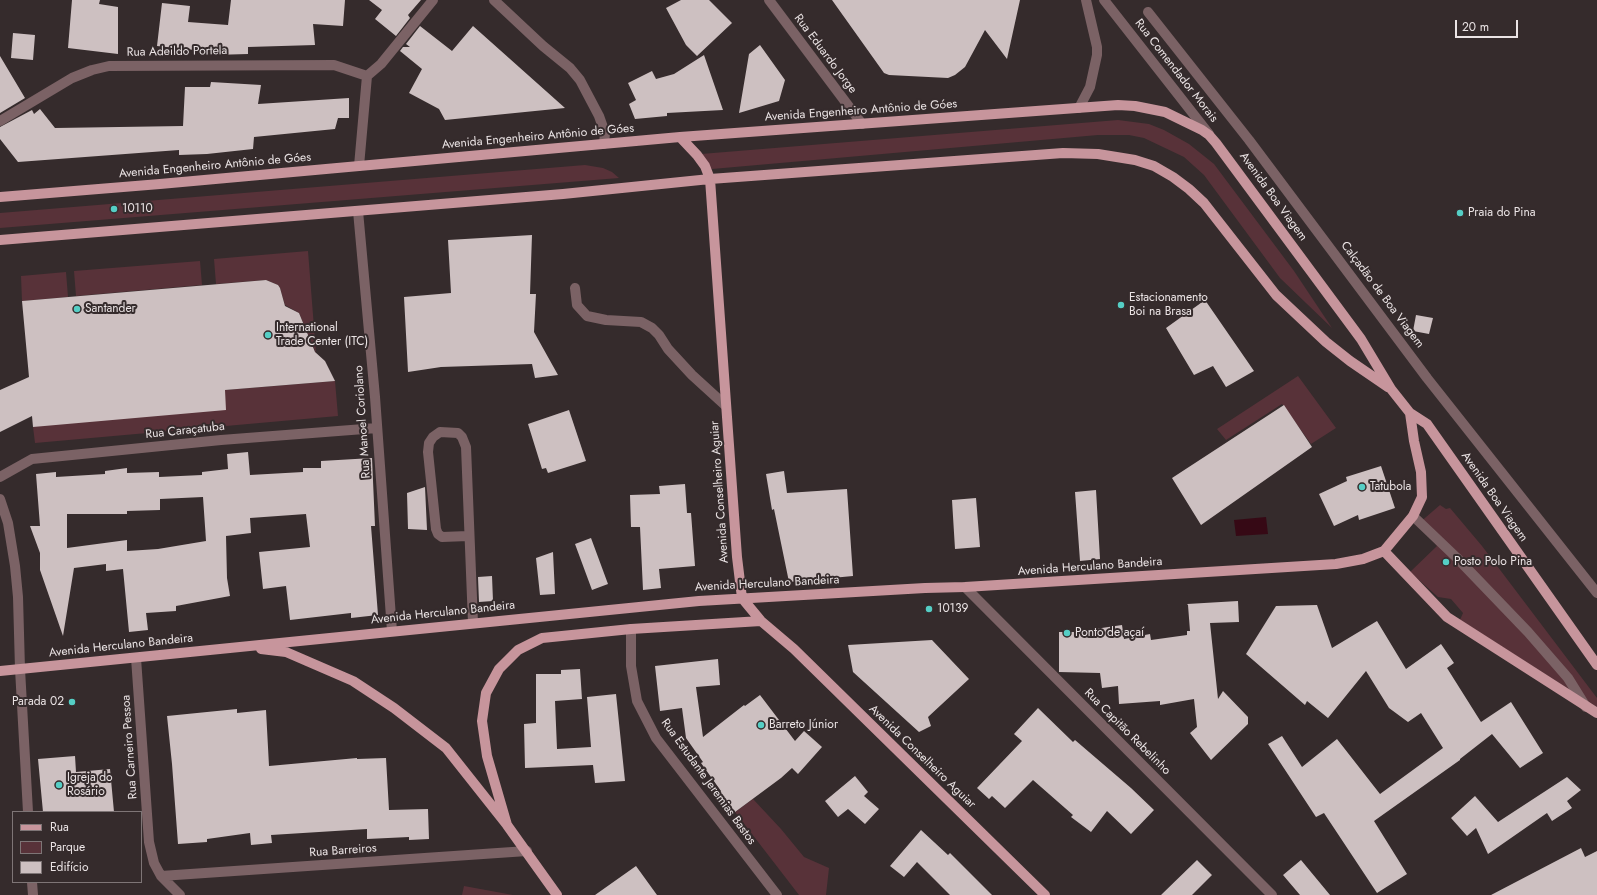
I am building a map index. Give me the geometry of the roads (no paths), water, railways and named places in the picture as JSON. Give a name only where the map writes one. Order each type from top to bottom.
[{"type":"main road","name":"Avenida Boa Viagem","points":[[1079,108],[1118,105],[1160,110],[1190,124],[1206,133],[1213,139],[1361,340],[1392,389],[1410,413],[1427,424],[1597,665]]},
{"type":"main road","name":"Avenida Engenheiro Antônio de Góes","points":[[0,196],[680,137],[1079,108]]},
{"type":"main road","name":"Avenida Conselheiro Aguiar","points":[[680,137],[697,156],[710,179],[737,557],[742,598],[761,621],[794,649],[1045,895]]},
{"type":"main road","name":"Avenida Boa Viagem","points":[[710,179],[1079,152],[1116,156],[1154,166],[1173,177],[1204,202],[1276,295],[1326,342],[1350,361],[1392,389]]},
{"type":"main road","points":[[0,240],[563,194],[710,179]]},
{"type":"main road","name":"Avenida Herculano Bandeira","points":[[0,671],[699,600],[925,588],[965,588],[1336,564],[1363,559],[1384,551],[1413,516],[1422,497],[1421,472],[1410,413]]},
{"type":"main road","points":[[1384,551],[1447,617],[1597,714]]},
{"type":"main road","points":[[507,825],[487,756],[482,721],[486,693],[499,669],[518,650],[542,638],[632,629],[761,621]]},
{"type":"main road","points":[[245,646],[286,652],[353,681],[394,708],[446,748],[527,851],[556,895]]},
{"type":"street","points":[[359,166],[367,76],[381,64],[433,0]]},
{"type":"street","points":[[494,0],[543,46],[570,68],[580,80],[599,116],[605,133],[604,144]]},
{"type":"street","name":"Rua Eduardo Jorge","points":[[768,0],[862,124]]},
{"type":"street","points":[[1079,108],[1090,87],[1097,55],[1097,47],[1086,0]]},
{"type":"street","name":"Rua Comendador Morais","points":[[1104,0],[1213,139]]},
{"type":"street","name":"Calçadão de Boa Viagem","points":[[1148,12],[1249,140],[1427,378],[1597,593]]},
{"type":"street","name":"Rua Adeildo Portela","points":[[0,121],[72,78],[92,70],[109,66],[334,65],[367,76]]},
{"type":"street","name":"Rua Manoel Coriolano","points":[[358,211],[377,428],[392,632]]},
{"type":"street","points":[[575,288],[577,305],[587,316],[606,320],[641,322],[652,328],[659,335],[668,349],[692,375],[726,406]]},
{"type":"street","name":"Rua Caraçatuba","points":[[0,477],[32,459],[221,440],[377,428]]},
{"type":"street","points":[[468,536],[442,537],[438,534],[436,529],[428,452],[429,443],[432,436],[440,432],[458,433],[464,442],[473,623]]},
{"type":"street","points":[[0,499],[8,524],[15,566],[18,597],[20,670],[28,811]]},
{"type":"street","points":[[1413,516],[1456,557],[1533,637],[1568,678],[1586,707]]},
{"type":"street","name":"Rua Capitão Rebelinho","points":[[965,588],[1272,895]]},
{"type":"street","name":"Rua Estudante Jeremias Bastos","points":[[632,629],[630,666],[637,701],[656,738],[777,895]]},
{"type":"street","name":"Rua Carneiro Pessoa","points":[[136,658],[149,842],[154,863],[161,876],[180,895]]},
{"type":"street","name":"Rua Barreiros","points":[[161,876],[527,851]]},
{"type":"street","points":[[32,883],[33,895]]},
{"type":"place","name":"10110","points":[[114,209]]},
{"type":"place","name":"Praia do Pina","points":[[1460,213]]},
{"type":"place","name":"Estacionamento Boi na Brasa","points":[[1121,305]]},
{"type":"place","name":"Santander","points":[[77,309]]},
{"type":"place","name":"International Trade Center (ITC)","points":[[268,335]]},
{"type":"place","name":"Tatubola","points":[[1362,487]]},
{"type":"place","name":"Posto Polo Pina","points":[[1446,562]]},
{"type":"place","name":"10139","points":[[929,609]]},
{"type":"place","name":"Ponto de açaí","points":[[1067,633]]},
{"type":"place","name":"Parada 02","points":[[72,702]]},
{"type":"place","name":"Barreto Júnior","points":[[761,725]]},
{"type":"place","name":"Igreja do Rosário","points":[[59,785]]}]
